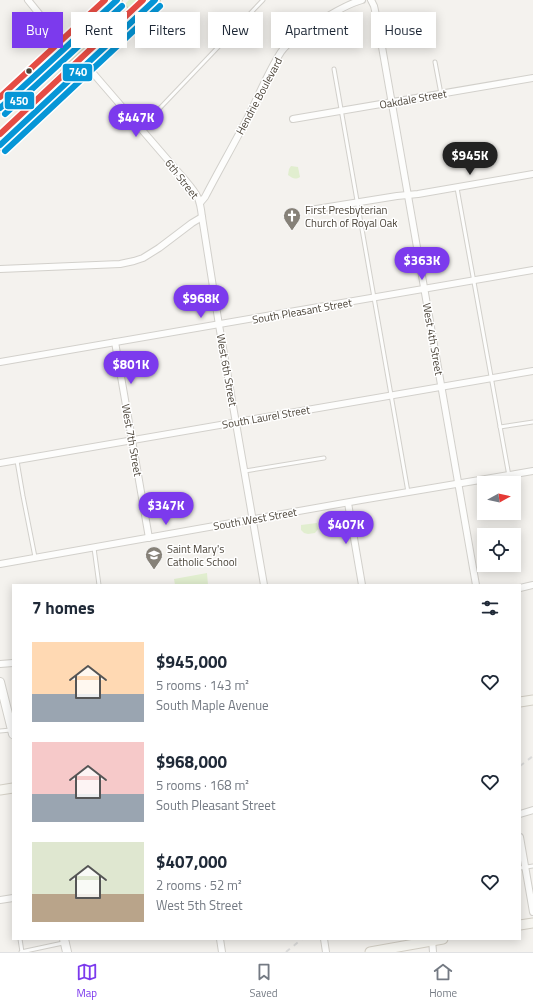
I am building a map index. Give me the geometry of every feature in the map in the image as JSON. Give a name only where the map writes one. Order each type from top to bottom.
[{"type":"main road","points":[[0,108],[117,0]]},
{"type":"main road","points":[[0,145],[156,0]]},
{"type":"main road","points":[[64,85],[71,68],[124,19],[122,9],[112,6],[108,8]]},
{"type":"main road","points":[[17,129],[11,130],[4,125],[3,122],[5,116],[56,68],[66,47]]},
{"type":"main road","points":[[521,702],[533,700]]},
{"type":"main road","points":[[0,790],[12,788]]},
{"type":"main road","points":[[521,926],[533,923]]},
{"type":"main road","points":[[370,952],[432,940]]},
{"type":"street","points":[[28,0],[66,47]]},
{"type":"street","name":"Hendrie Boulevard","points":[[200,203],[205,197],[245,123],[263,84],[281,52],[293,41],[325,18],[362,0]]},
{"type":"street","name":"West 4th Street","points":[[371,0],[378,24],[476,584]]},
{"type":"street","name":"6th Street","points":[[86,65],[195,192],[200,203]]},
{"type":"street","name":"Oakdale Street","points":[[293,119],[533,78]]},
{"type":"street","points":[[310,210],[408,194],[418,194],[533,174]]},
{"type":"street","name":"West 6th Street","points":[[200,203],[219,325],[264,584]]},
{"type":"street","points":[[0,269],[120,264],[134,261],[143,258],[159,248],[192,223],[202,218]]},
{"type":"street","name":"South Pleasant Street","points":[[0,362],[533,270]]},
{"type":"street","name":"West 7th Street","points":[[115,342],[149,538]]},
{"type":"street","name":"South Laurel Street","points":[[0,463],[533,371]]},
{"type":"street","name":"South West Street","points":[[508,476],[533,471]]},
{"type":"street","name":"South West Street","points":[[0,564],[36,559],[253,519],[477,481]]},
{"type":"street","points":[[348,503],[362,584]]},
{"type":"street","points":[[521,588],[533,585]]},
{"type":"street","points":[[0,664],[12,663]]},
{"type":"street","points":[[0,682],[12,727]]},
{"type":"street","points":[[521,814],[533,810]]},
{"type":"street","points":[[521,852],[522,868],[533,912]]},
{"type":"street","points":[[0,900],[12,898]]},
{"type":"street","points":[[220,940],[222,952]]},
{"type":"street","points":[[324,940],[326,952]]},
{"type":"street","points":[[432,940],[433,952]]},
{"type":"street","points":[[64,941],[67,952]]},
{"type":"lane","points":[[140,129],[263,0]]},
{"type":"lane","points":[[435,62],[441,94]]},
{"type":"lane","points":[[334,69],[408,492]]},
{"type":"lane","points":[[457,187],[508,476]]},
{"type":"lane","points":[[500,427],[533,422]]},
{"type":"lane","points":[[245,471],[324,458]]},
{"type":"lane","points":[[17,461],[36,559]]},
{"type":"lane","points":[[94,548],[100,584]]},
{"type":"lane","points":[[0,731],[12,731]]},
{"type":"lane","points":[[522,868],[533,866]]},
{"type":"lane","points":[[20,940],[22,952],[64,941]]},
{"type":"green space","points":[[129,0],[149,0],[131,16],[124,5]]},
{"type":"green space","points":[[79,48],[91,48],[60,77],[44,97],[19,120],[15,121],[12,119],[12,113],[70,60]]},
{"type":"green space","points":[[291,166],[298,167],[300,177],[294,178],[288,175]]},
{"type":"green space","points":[[317,523],[318,529],[315,533],[308,534],[301,530],[301,525]]},
{"type":"green space","points":[[207,573],[208,584],[175,584],[174,579]]},
{"type":"railway","points":[[521,765],[533,756]]},
{"type":"railway","points":[[286,952],[301,940]]},
{"type":"transit line","points":[[0,97],[105,0]]},
{"type":"transit line","name":"740","points":[[0,108],[117,0]]},
{"type":"transit line","points":[[0,134],[143,0]]},
{"type":"transit line","name":"740","points":[[0,145],[155,0]]},
{"type":"transit line","name":"450","points":[[5,114],[122,6]]},
{"type":"transit line","name":"450","points":[[5,151],[160,6]]},
{"type":"place","name":"First Presbyterian Church of Royal Oak","points":[[292,231]]},
{"type":"place","name":"Saint Mary's Catholic School","points":[[154,570]]}]
